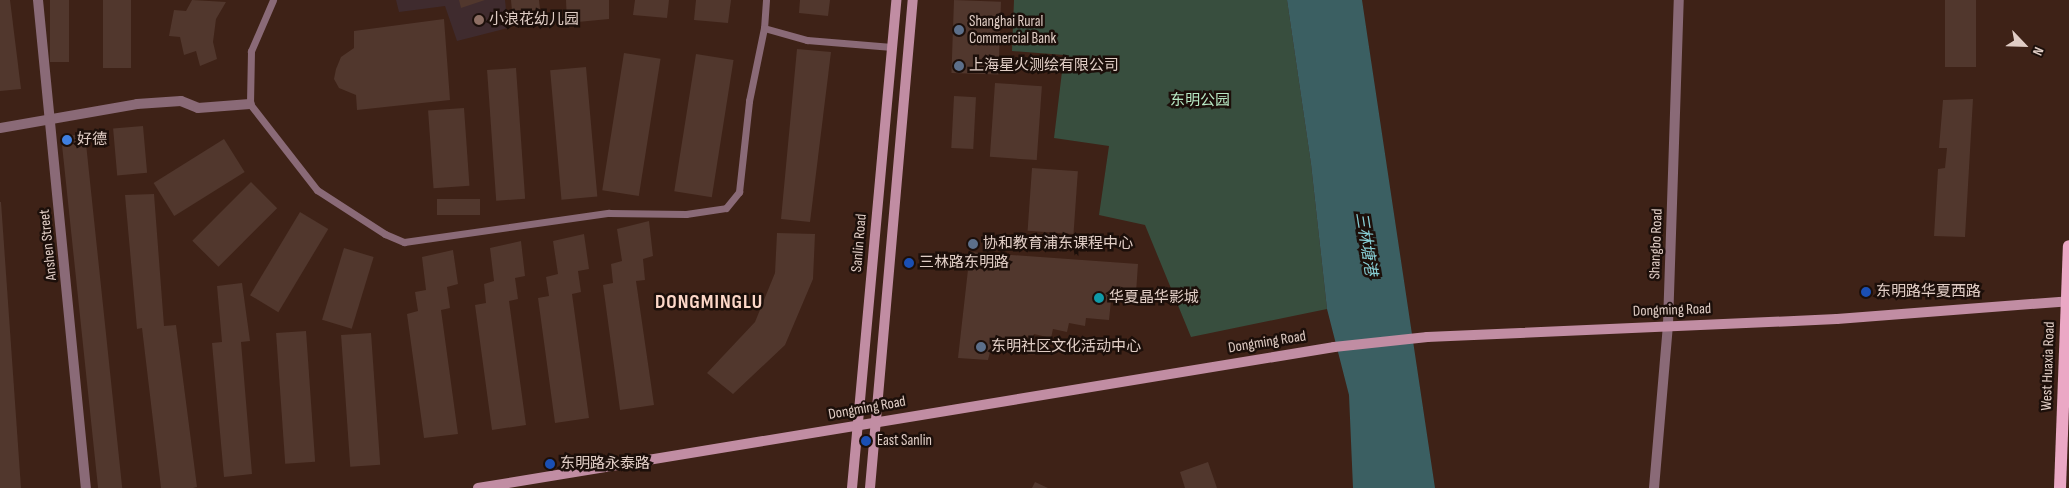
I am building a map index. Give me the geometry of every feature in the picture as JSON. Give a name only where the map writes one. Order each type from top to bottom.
[{"type":"main road","name":"Sanlin Road","points":[[852,488],[896,0]]},
{"type":"main road","points":[[870,488],[912,0]]},
{"type":"main road","name":"West Huaxia Road","points":[[2060,488],[2069,246]]},
{"type":"main road","name":"Dongming Road","points":[[478,488],[1334,346],[1427,337],[1668,324],[1837,319],[2068,301]]},
{"type":"street","name":"Anshen Street","points":[[38,0],[86,488]]},
{"type":"street","name":"Shangbo Road","points":[[1654,488],[1668,324],[1679,0]]},
{"type":"street","points":[[0,128],[50,118],[181,101],[198,108],[250,104]]},
{"type":"lane","points":[[273,0],[251,51],[250,104],[317,190],[404,242],[609,212],[686,214],[726,208],[739,192],[749,101],[764,28],[766,0]]},
{"type":"lane","points":[[764,28],[807,40],[892,47]]},
{"type":"shaded area","name":"小浪花幼儿园","points":[[396,0],[505,0],[508,28],[457,41],[445,6],[399,12]]},
{"type":"green space","name":"东明公园","points":[[1014,0],[1287,0],[1311,164],[1327,309],[1191,337],[1145,225],[1099,215],[1109,146],[1054,138],[1064,55],[1012,51]]},
{"type":"water","name":"三林塘港","points":[[1287,0],[1362,0],[1435,488],[1353,488],[1349,395],[1327,309],[1311,164]]},
{"type":"building","points":[[0,0],[10,0],[21,89],[0,91]]},
{"type":"building","points":[[50,0],[69,0],[69,62],[50,62]]},
{"type":"building","points":[[103,0],[131,0],[131,68],[103,68]]},
{"type":"building","points":[[192,0],[226,2],[216,19],[213,42],[217,59],[200,66],[196,51],[184,55],[180,37],[169,36],[174,10],[186,11]]},
{"type":"building","points":[[459,0],[485,0],[461,8]]},
{"type":"building","points":[[511,0],[539,0],[541,18],[513,22]]},
{"type":"building","points":[[566,0],[609,0],[609,19],[567,23]]},
{"type":"building","points":[[635,0],[669,0],[667,18],[633,15]]},
{"type":"building","points":[[696,0],[731,0],[728,23],[694,20]]},
{"type":"building","points":[[800,0],[830,0],[828,16],[799,13]]},
{"type":"building","points":[[954,0],[1001,2],[998,75],[951,73]]},
{"type":"building","points":[[1945,0],[1976,0],[1976,67],[1945,67]]},
{"type":"building","points":[[444,19],[450,100],[357,110],[356,95],[339,88],[334,79],[341,57],[354,48],[354,31]]},
{"type":"building","points":[[797,49],[831,52],[810,222],[781,219]]},
{"type":"building","points":[[624,53],[661,59],[639,196],[602,190]]},
{"type":"building","points":[[696,54],[734,60],[712,197],[674,191]]},
{"type":"building","points":[[586,67],[597,197],[561,200],[550,70]]},
{"type":"building","points":[[516,68],[525,199],[496,201],[487,70]]},
{"type":"building","points":[[995,83],[1042,86],[1037,160],[990,157]]},
{"type":"building","points":[[954,96],[976,97],[973,149],[951,148]]},
{"type":"building","points":[[1973,99],[1965,237],[1934,236],[1938,169],[1945,168],[1947,148],[1939,148],[1943,100]]},
{"type":"building","points":[[464,108],[469,186],[434,188],[428,111]]},
{"type":"building","points":[[143,126],[147,173],[117,175],[113,129]]},
{"type":"building","points":[[85,134],[122,488],[98,488],[61,137]]},
{"type":"building","points":[[224,139],[245,172],[174,216],[154,183]]},
{"type":"building","points":[[1032,168],[1078,171],[1073,234],[1028,231]]},
{"type":"building","points":[[251,182],[277,208],[218,267],[192,241]]},
{"type":"building","points":[[154,194],[164,326],[176,325],[197,487],[193,488],[161,488],[142,328],[137,329],[125,195]]},
{"type":"building","points":[[437,199],[480,199],[480,215],[437,215]]},
{"type":"building","points":[[1,202],[21,488],[0,488]]},
{"type":"building","points":[[300,212],[328,229],[278,312],[250,295]]},
{"type":"building","points":[[649,221],[653,256],[643,259],[645,280],[636,281],[654,405],[620,410],[603,285],[613,283],[611,264],[622,261],[617,229]]},
{"type":"building","points":[[777,233],[815,234],[813,279],[785,345],[733,394],[707,373],[755,322],[775,273]]},
{"type":"building","points":[[584,234],[589,269],[578,271],[581,292],[572,294],[589,418],[555,423],[538,298],[549,296],[546,277],[558,274],[553,241]]},
{"type":"building","points":[[521,241],[525,276],[515,278],[518,299],[509,301],[526,425],[492,430],[475,305],[486,303],[484,284],[494,281],[490,248]]},
{"type":"building","points":[[344,248],[374,257],[352,329],[322,320]]},
{"type":"building","points":[[453,250],[458,284],[447,287],[450,308],[441,310],[458,434],[424,438],[407,314],[418,311],[415,292],[426,290],[422,257]]},
{"type":"building","points":[[970,252],[1138,264],[1136,293],[1112,291],[1109,320],[1086,318],[1085,326],[1069,323],[1067,332],[1053,329],[1051,338],[1034,334],[1030,345],[1015,344],[1012,354],[991,348],[988,360],[958,358]]},
{"type":"building","points":[[242,283],[250,341],[241,342],[252,474],[224,477],[212,343],[222,342],[217,286]]},
{"type":"building","points":[[306,331],[315,462],[285,464],[276,333]]},
{"type":"building","points":[[371,333],[380,465],[350,467],[341,335]]},
{"type":"building","points":[[1208,462],[1217,488],[1185,488],[1180,472]]},
{"type":"building","points":[[1035,482],[1048,488],[1032,488]]},
{"type":"place","name":"小浪花幼儿园","points":[[479,20]]},
{"type":"place","name":"Shanghai Rural Commercial Bank","points":[[959,30]]},
{"type":"place","name":"上海星火测绘有限公司","points":[[959,66]]},
{"type":"place","name":"好德","points":[[67,140]]},
{"type":"place","name":"协和教育浦东课程中心","points":[[973,244]]},
{"type":"place","name":"三林路东明路","points":[[909,263]]},
{"type":"place","name":"东明路华夏西路","points":[[1866,292]]},
{"type":"place","name":"华夏晶华影城","points":[[1099,298]]},
{"type":"place","name":"东明社区文化活动中心","points":[[981,347]]},
{"type":"place","name":"East Sanlin","points":[[866,441]]},
{"type":"place","name":"东明路永泰路","points":[[550,464]]},
{"type":"district","name":"DONGMINGLU","points":[[709,302]]}]
